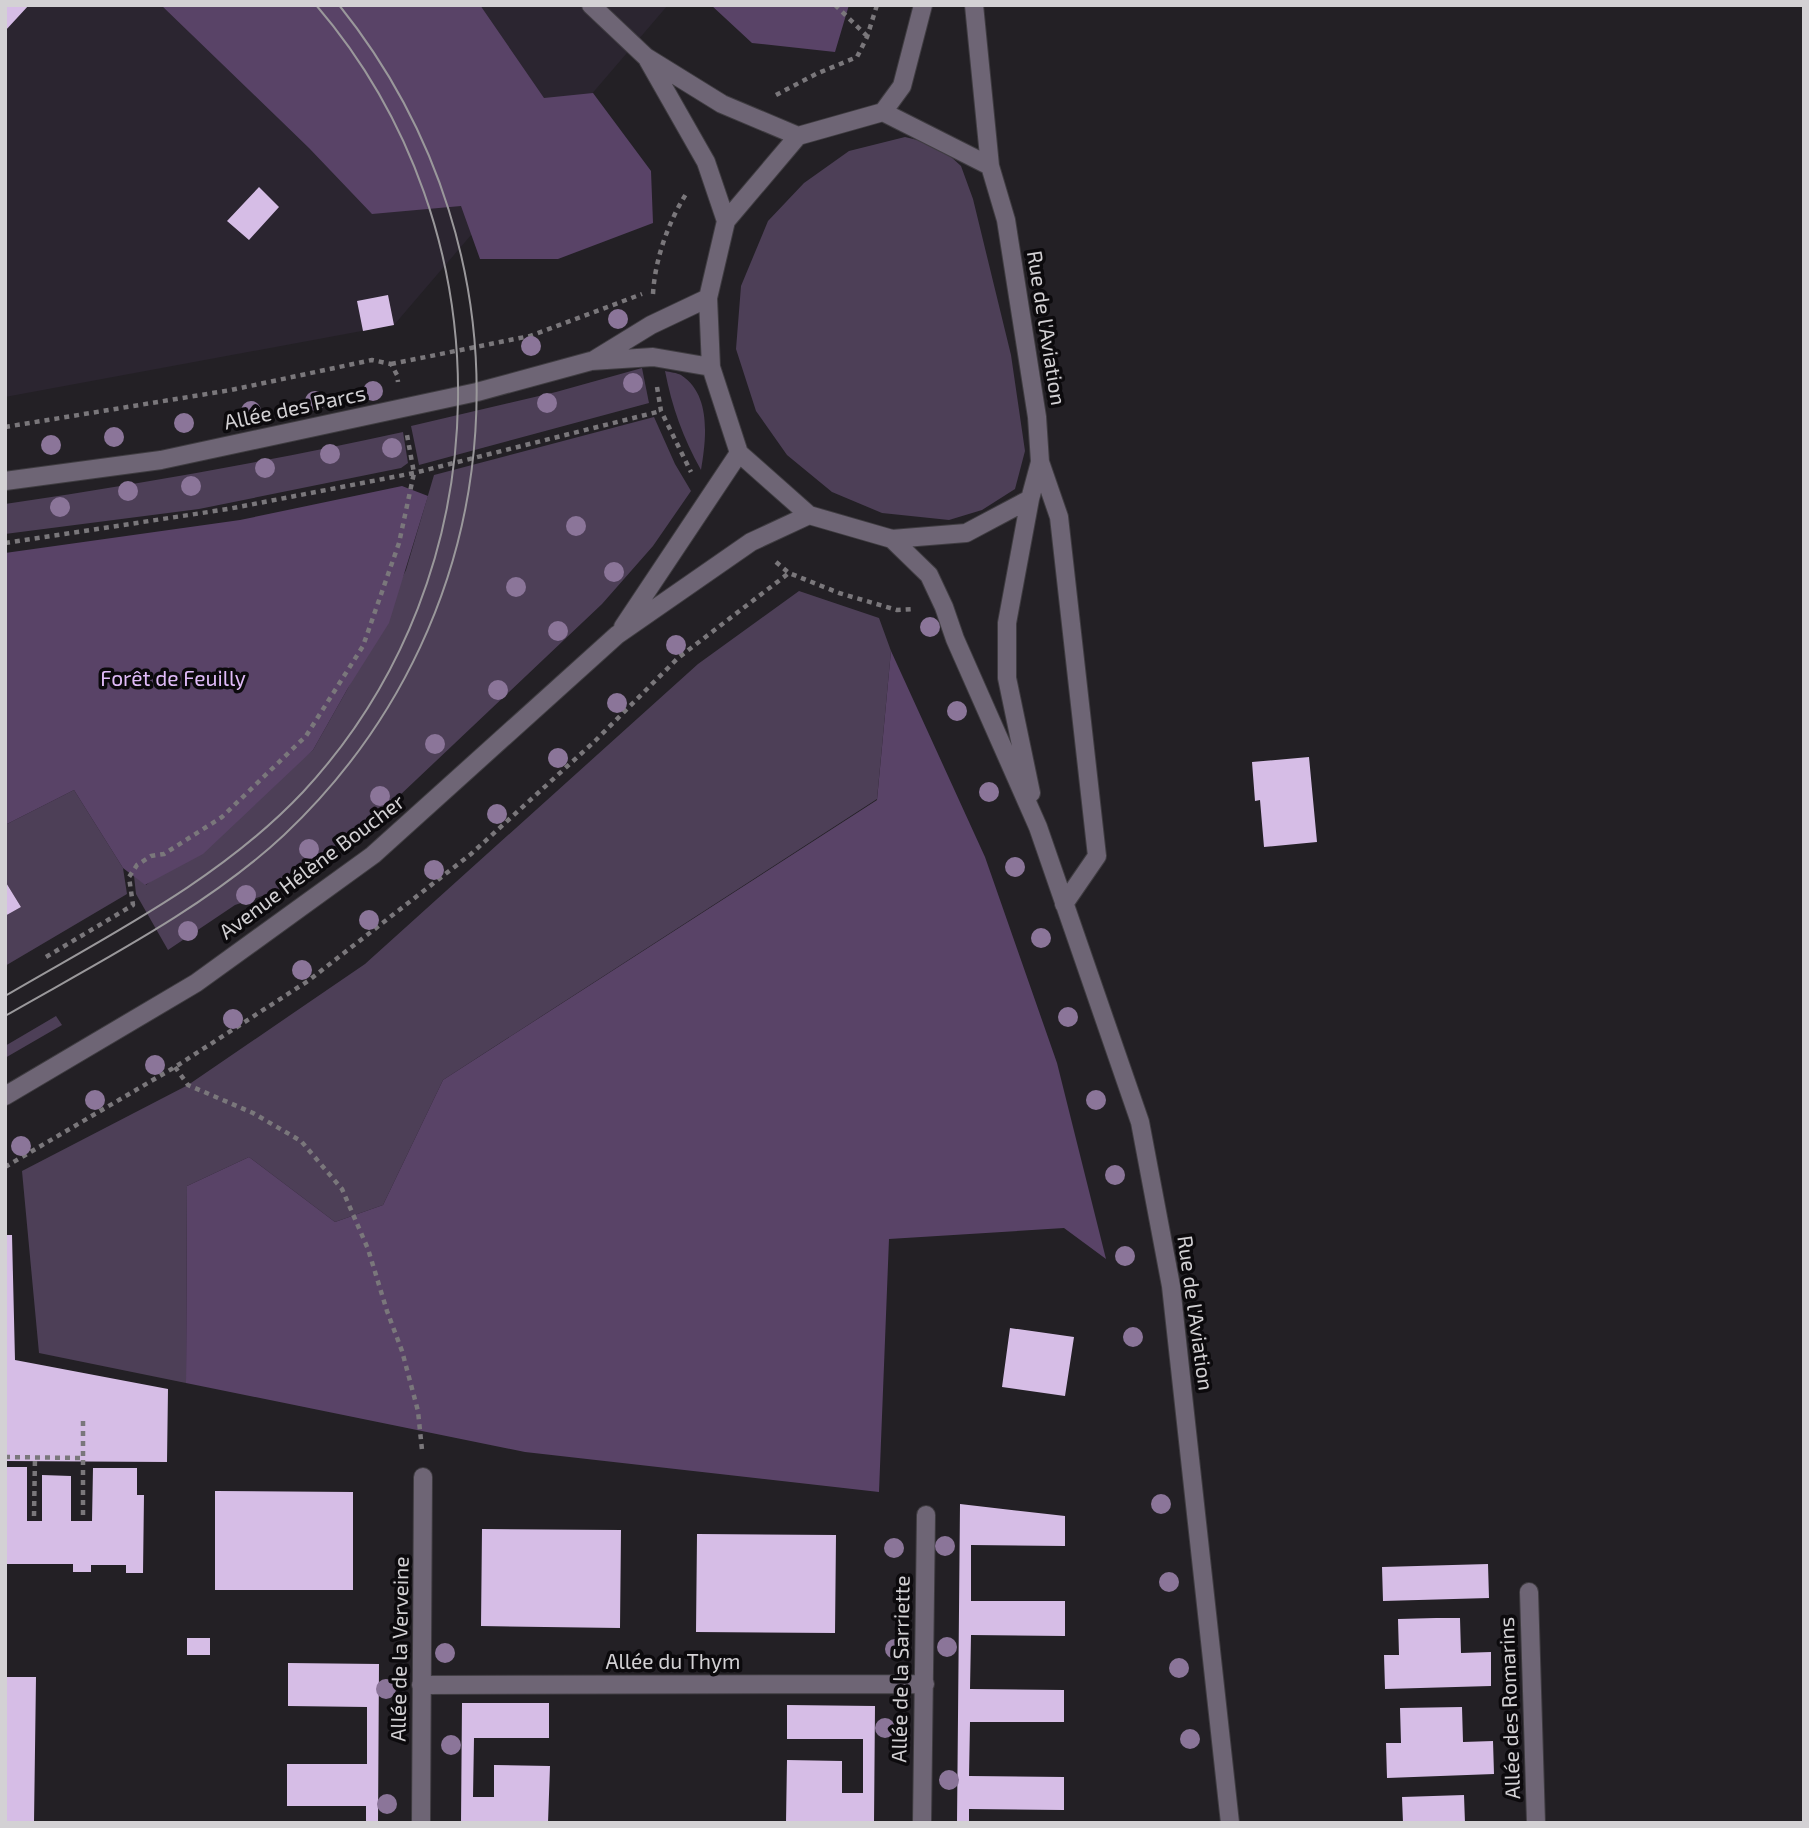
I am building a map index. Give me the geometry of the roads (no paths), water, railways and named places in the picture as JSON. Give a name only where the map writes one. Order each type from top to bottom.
[{"type":"street","points":[[592,5],[646,57],[722,104],[798,136]]},
{"type":"street","points":[[739,453],[711,367],[708,298],[726,221],[798,136],[883,112],[902,86],[923,5]]},
{"type":"street","name":"Rue de l'Aviation","points":[[974,5],[990,166],[1006,219],[1037,417],[1040,462],[1030,499],[1007,623],[1007,678],[1038,827]]},
{"type":"street","points":[[646,57],[706,162],[726,221]]},
{"type":"street","points":[[883,112],[990,166]]},
{"type":"street","name":"Allée des Parcs","points":[[591,361],[651,325],[708,298]]},
{"type":"street","name":"Allée des Parcs","points":[[5,481],[161,460],[403,409],[591,361],[653,357],[711,367]]},
{"type":"street","name":"Rue de l'Aviation","points":[[739,453],[809,515],[892,539],[965,533],[1030,499]]},
{"type":"street","name":"Avenue Hélène Boucher","points":[[617,635],[739,453]]},
{"type":"street","points":[[1040,462],[1059,517],[1097,856],[1065,904]]},
{"type":"street","name":"Avenue Hélène Boucher","points":[[5,1096],[196,983],[373,855],[617,635],[751,542],[809,515]]},
{"type":"street","name":"Rue de l'Aviation","points":[[892,539],[929,575],[1038,827],[1140,1122],[1171,1286],[1230,1823]]},
{"type":"street","name":"Allée de la Verveine","points":[[421,1823],[424,1477]]},
{"type":"street","name":"Allée de la Sarriette","points":[[922,1823],[926,1516]]},
{"type":"street","name":"Allée des Romarins","points":[[1529,1592],[1536,1823]]},
{"type":"street","name":"Allée du Thym","points":[[421,1685],[925,1684]]},
{"type":"tram line","points":[[5,996],[162,904],[200,879],[271,824],[303,792],[370,705],[418,608],[447,506],[458,401],[450,295],[424,192],[379,94],[316,5]]},
{"type":"tram line","points":[[5,1016],[186,910],[253,862],[284,835],[362,746],[420,647],[458,541],[475,431],[472,320],[449,210],[404,104],[339,5]]},
{"type":"park label","name":"Forêt de Feuilly","points":[[173,679]]}]
